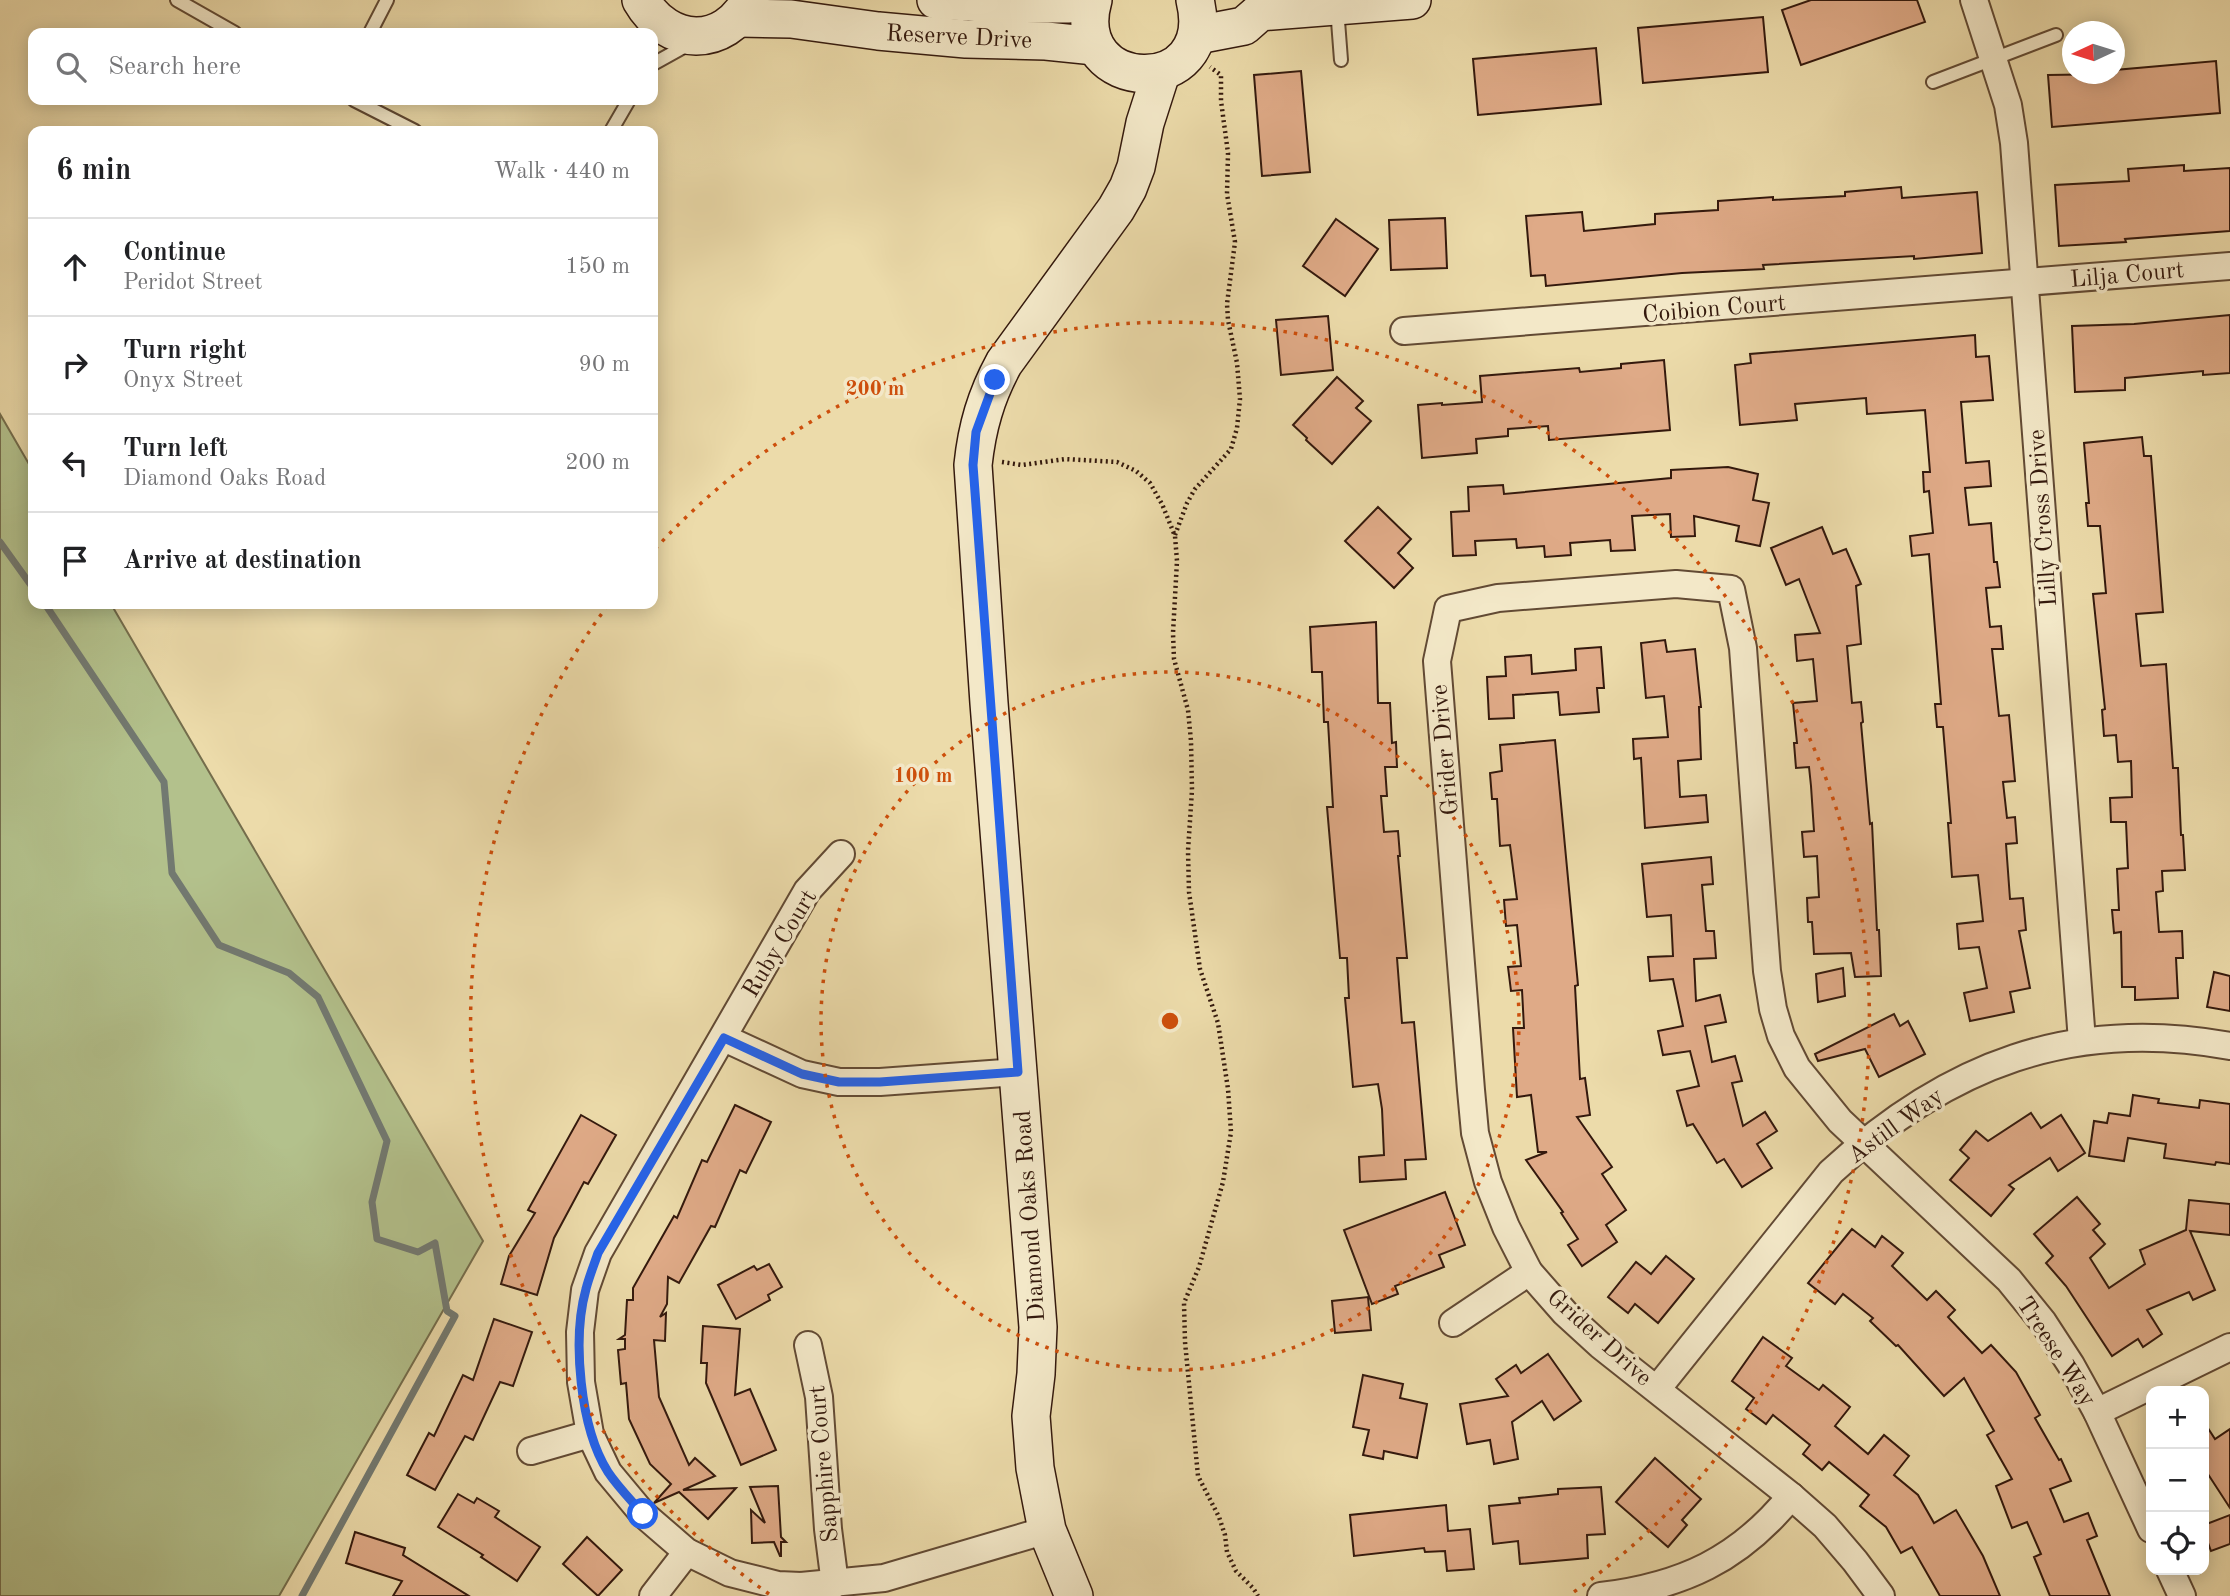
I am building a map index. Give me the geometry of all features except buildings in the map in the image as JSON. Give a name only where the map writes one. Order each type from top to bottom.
[{"type":"street","name":"Reserve Drive","points":[[936,0],[970,17],[1046,41],[1095,46]]},
{"type":"street","name":"Reserve Drive","points":[[744,9],[791,19],[878,31],[1083,0]]},
{"type":"street","points":[[1093,0],[1090,30],[1095,46],[1109,62],[1144,73],[1177,65],[1194,29],[1244,26],[1249,6],[1337,6],[1412,0]]},
{"type":"street","name":"Lilly Cross Drive","points":[[1974,0],[2008,105],[2014,144],[2082,1041]]},
{"type":"street","points":[[649,24],[682,35],[703,36],[722,30],[744,9]]},
{"type":"street","name":"Diamond Oaks Road","points":[[1074,1596],[1047,1530],[1035,1468],[1031,1416],[1038,1327],[973,465],[976,432],[995,380],[1018,342],[1116,209],[1128,188],[1136,167],[1145,123],[1144,73]]},
{"type":"street","name":"Lilja Court","points":[[2024,283],[2230,266]]},
{"type":"street","name":"Coibion Court","points":[[1404,331],[2024,283]]},
{"type":"street","name":"Grider Drive","points":[[1863,1143],[1840,1121],[1797,1068],[1781,1036],[1773,1009],[1767,971],[1742,648],[1731,589],[1676,584],[1498,598],[1448,609],[1437,661],[1475,1133],[1488,1182],[1506,1227],[1530,1272],[1574,1321],[1600,1345],[1825,1526],[1881,1596]]},
{"type":"street","name":"Ruby Court","points":[[841,855],[807,891],[598,1253],[585,1290],[580,1332],[581,1382],[590,1434],[608,1472],[643,1514],[687,1552],[730,1573],[778,1585],[835,1584],[884,1578],[1047,1530]]},
{"type":"street","name":"Astill Way","points":[[1657,1389],[1831,1172],[1863,1143],[1917,1103],[1962,1079],[2005,1061],[2082,1041],[2154,1037],[2230,1045]]},
{"type":"street","points":[[724,1038],[802,1074],[839,1082],[880,1082],[1018,1072]]},
{"type":"street","name":"Treese Way","points":[[1863,1143],[2009,1280],[2043,1322],[2071,1365],[2096,1412],[2146,1518]]},
{"type":"street","points":[[1453,1322],[1530,1272]]},
{"type":"street","name":"Sapphire Court","points":[[808,1345],[819,1397],[828,1529],[835,1584]]},
{"type":"street","points":[[2096,1412],[2230,1347]]},
{"type":"street","points":[[531,1451],[590,1434]]},
{"type":"street","points":[[1601,1596],[1657,1587],[1691,1575],[1720,1560],[1776,1515],[1791,1496]]},
{"type":"street","points":[[653,1596],[687,1552]]},
{"type":"street","points":[[2172,1575],[2182,1596]]},
{"type":"lane","points":[[177,0],[226,28]]},
{"type":"lane","points":[[373,28],[387,0]]},
{"type":"lane","points":[[1337,6],[1340,60]]},
{"type":"lane","points":[[1933,82],[2056,35]]},
{"type":"lane","points":[[658,60],[703,36]]},
{"type":"lane","points":[[364,105],[405,126]]},
{"type":"lane","points":[[614,126],[626,105]]},
{"type":"path","points":[[1175,536],[1195,489],[1231,449],[1237,428],[1240,399],[1227,304],[1235,242],[1227,194],[1228,153],[1221,102],[1221,75],[1194,29]]},
{"type":"path","points":[[973,465],[1003,462],[1022,465],[1065,459],[1117,462],[1136,471],[1150,483],[1175,536],[1177,561],[1172,633],[1174,659],[1188,710],[1191,741],[1189,892],[1200,969],[1218,1023],[1228,1089],[1231,1132],[1219,1195],[1199,1267],[1184,1303],[1185,1342],[1198,1476],[1219,1517],[1227,1552],[1236,1571],[1258,1596]]},
{"type":"green space","points":[[0,414],[28,462],[28,609],[114,609],[483,1241],[279,1596],[0,1596]]},
{"type":"waterway","points":[[0,542],[28,581]]},
{"type":"waterway","points":[[48,609],[164,782],[172,873],[219,945],[289,973],[318,997],[387,1141],[372,1202],[377,1239],[418,1252],[435,1243],[447,1311],[455,1316],[302,1596]]},
{"type":"route","points":[[643,1514],[608,1472],[590,1434],[581,1382],[580,1332],[585,1290],[598,1253],[724,1038],[802,1074],[839,1082],[880,1082],[1018,1072],[973,465],[976,432],[995,380]]}]
